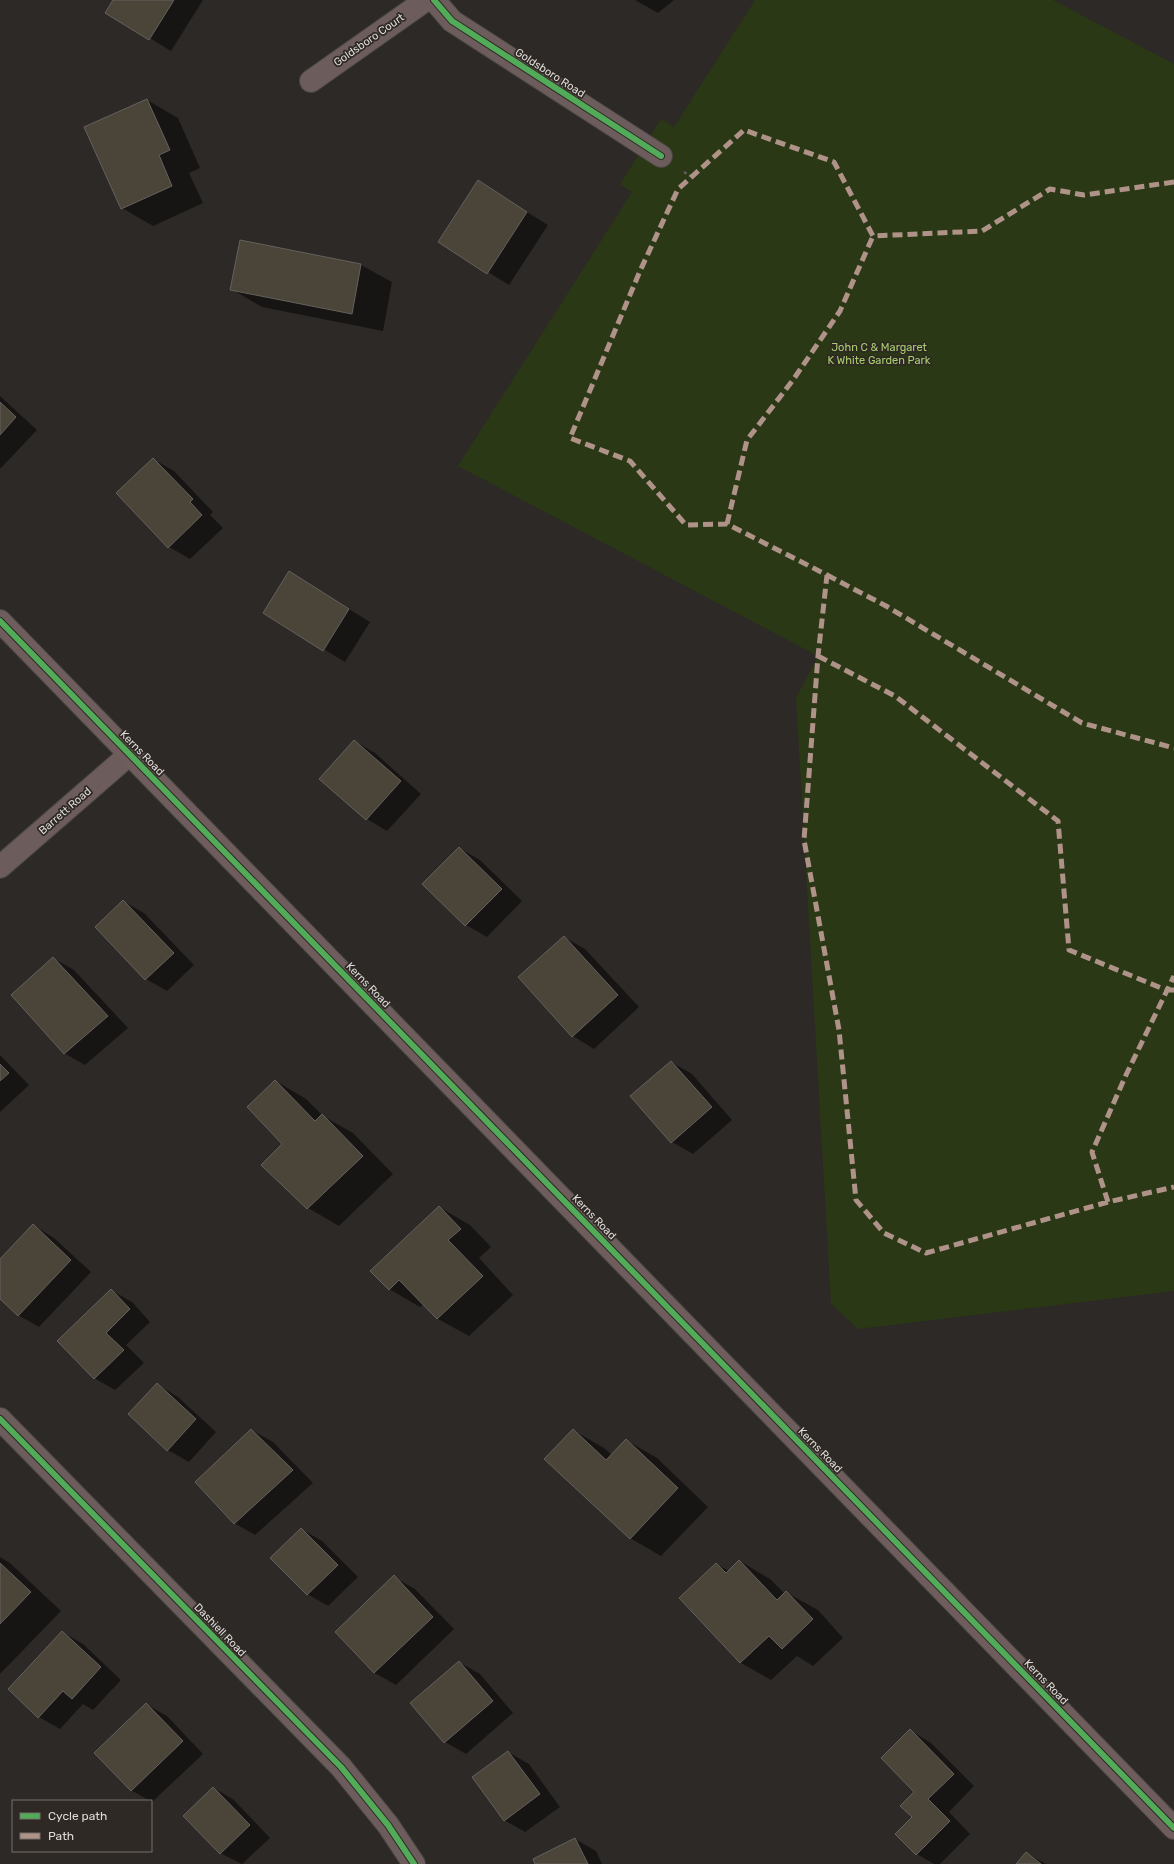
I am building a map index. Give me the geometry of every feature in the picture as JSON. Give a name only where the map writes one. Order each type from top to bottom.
[{"type":"street","name":"Goldsboro Court","points":[[311,81],[426,0]]},
{"type":"street","name":"Goldsboro Road","points":[[434,0],[452,21],[661,156]]},
{"type":"street","name":"Kerns Road","points":[[0,621],[1174,1828]]},
{"type":"street","name":"Barrett Road","points":[[0,867],[130,754]]},
{"type":"street","name":"Dashiell Road","points":[[0,1419],[341,1768],[388,1825],[414,1864]]},
{"type":"green space","name":"John C & Margaret K White Garden Park","points":[[755,0],[1053,0],[1174,64],[1174,1291],[858,1329],[831,1304],[796,698],[818,656],[458,466],[632,192],[620,184],[661,119],[674,127]]},
{"type":"building","points":[[113,0],[174,0],[149,40],[105,13]]},
{"type":"building","points":[[147,99],[170,150],[159,155],[172,186],[121,209],[84,127]]},
{"type":"building","points":[[478,180],[527,212],[487,274],[438,242]]},
{"type":"building","points":[[240,240],[361,264],[352,314],[230,290]]},
{"type":"building","points":[[0,402],[16,417],[0,435]]},
{"type":"building","points":[[153,458],[193,499],[190,502],[202,515],[168,548],[116,493]]},
{"type":"building","points":[[289,571],[349,609],[323,651],[263,613]]},
{"type":"building","points":[[354,740],[401,781],[366,820],[319,779]]},
{"type":"building","points":[[459,847],[502,889],[465,926],[422,884]]},
{"type":"building","points":[[123,900],[174,953],[145,980],[95,927]]},
{"type":"building","points":[[564,936],[618,995],[572,1037],[518,977]]},
{"type":"building","points":[[53,957],[108,1016],[64,1054],[11,995]]},
{"type":"building","points":[[671,1061],[712,1107],[671,1143],[630,1096]]},
{"type":"building","points":[[0,1064],[9,1073],[0,1081]]},
{"type":"building","points":[[275,1080],[315,1121],[322,1114],[363,1156],[307,1209],[261,1165],[282,1144],[247,1107]]},
{"type":"building","points":[[439,1206],[461,1229],[448,1240],[483,1276],[437,1319],[399,1280],[389,1290],[370,1271]]},
{"type":"building","points":[[33,1224],[71,1260],[18,1316],[0,1299],[0,1259]]},
{"type":"building","points":[[111,1289],[130,1309],[106,1333],[124,1350],[94,1379],[57,1341]]},
{"type":"building","points":[[157,1383],[196,1419],[167,1451],[128,1414]]},
{"type":"building","points":[[251,1429],[293,1470],[234,1524],[195,1482]]},
{"type":"building","points":[[573,1429],[606,1460],[626,1439],[678,1488],[630,1539],[544,1459]]},
{"type":"building","points":[[301,1528],[338,1565],[307,1595],[270,1558]]},
{"type":"building","points":[[739,1560],[777,1600],[786,1591],[813,1619],[782,1649],[769,1636],[740,1663],[679,1598],[716,1563],[726,1573]]},
{"type":"building","points":[[0,1563],[31,1592],[0,1624]]},
{"type":"building","points":[[394,1575],[433,1617],[374,1673],[335,1632]]},
{"type":"building","points":[[62,1631],[101,1667],[72,1699],[63,1691],[38,1718],[8,1689]]},
{"type":"building","points":[[459,1661],[493,1701],[444,1743],[410,1703]]},
{"type":"building","points":[[146,1703],[183,1741],[131,1791],[94,1753]]},
{"type":"building","points":[[910,1729],[954,1774],[928,1799],[950,1821],[916,1855],[895,1834],[912,1817],[900,1806],[914,1792],[881,1758]]},
{"type":"building","points":[[508,1751],[540,1794],[504,1821],[472,1777]]},
{"type":"building","points":[[213,1787],[250,1825],[220,1854],[183,1816]]},
{"type":"building","points":[[575,1838],[588,1864],[535,1864],[533,1859]]},
{"type":"building","points":[[1026,1852],[1041,1864],[1016,1864]]},
{"type":"marked path","points":[[1174,182],[1084,195],[1050,189],[982,231],[873,236],[834,162],[744,130],[678,189],[640,271],[570,438],[630,461],[686,525],[727,524],[827,575],[818,656],[804,840],[839,1030],[856,1200],[884,1233],[926,1253],[1108,1202],[1174,1187]]},
{"type":"marked path","points":[[727,524],[747,440],[793,380],[840,311],[873,236]]},
{"type":"marked path","points":[[827,575],[886,606],[1082,723],[1174,748]]},
{"type":"marked path","points":[[818,656],[895,696],[1058,821],[1069,950],[1166,990],[1174,990]]},
{"type":"marked path","points":[[1108,1202],[1092,1152],[1126,1075],[1174,976]]},
{"type":"cycle path","points":[[434,0],[452,21],[661,156]]},
{"type":"cycle path","points":[[0,621],[1174,1828]]},
{"type":"cycle path","points":[[0,1419],[341,1767],[388,1825],[414,1864]]}]
